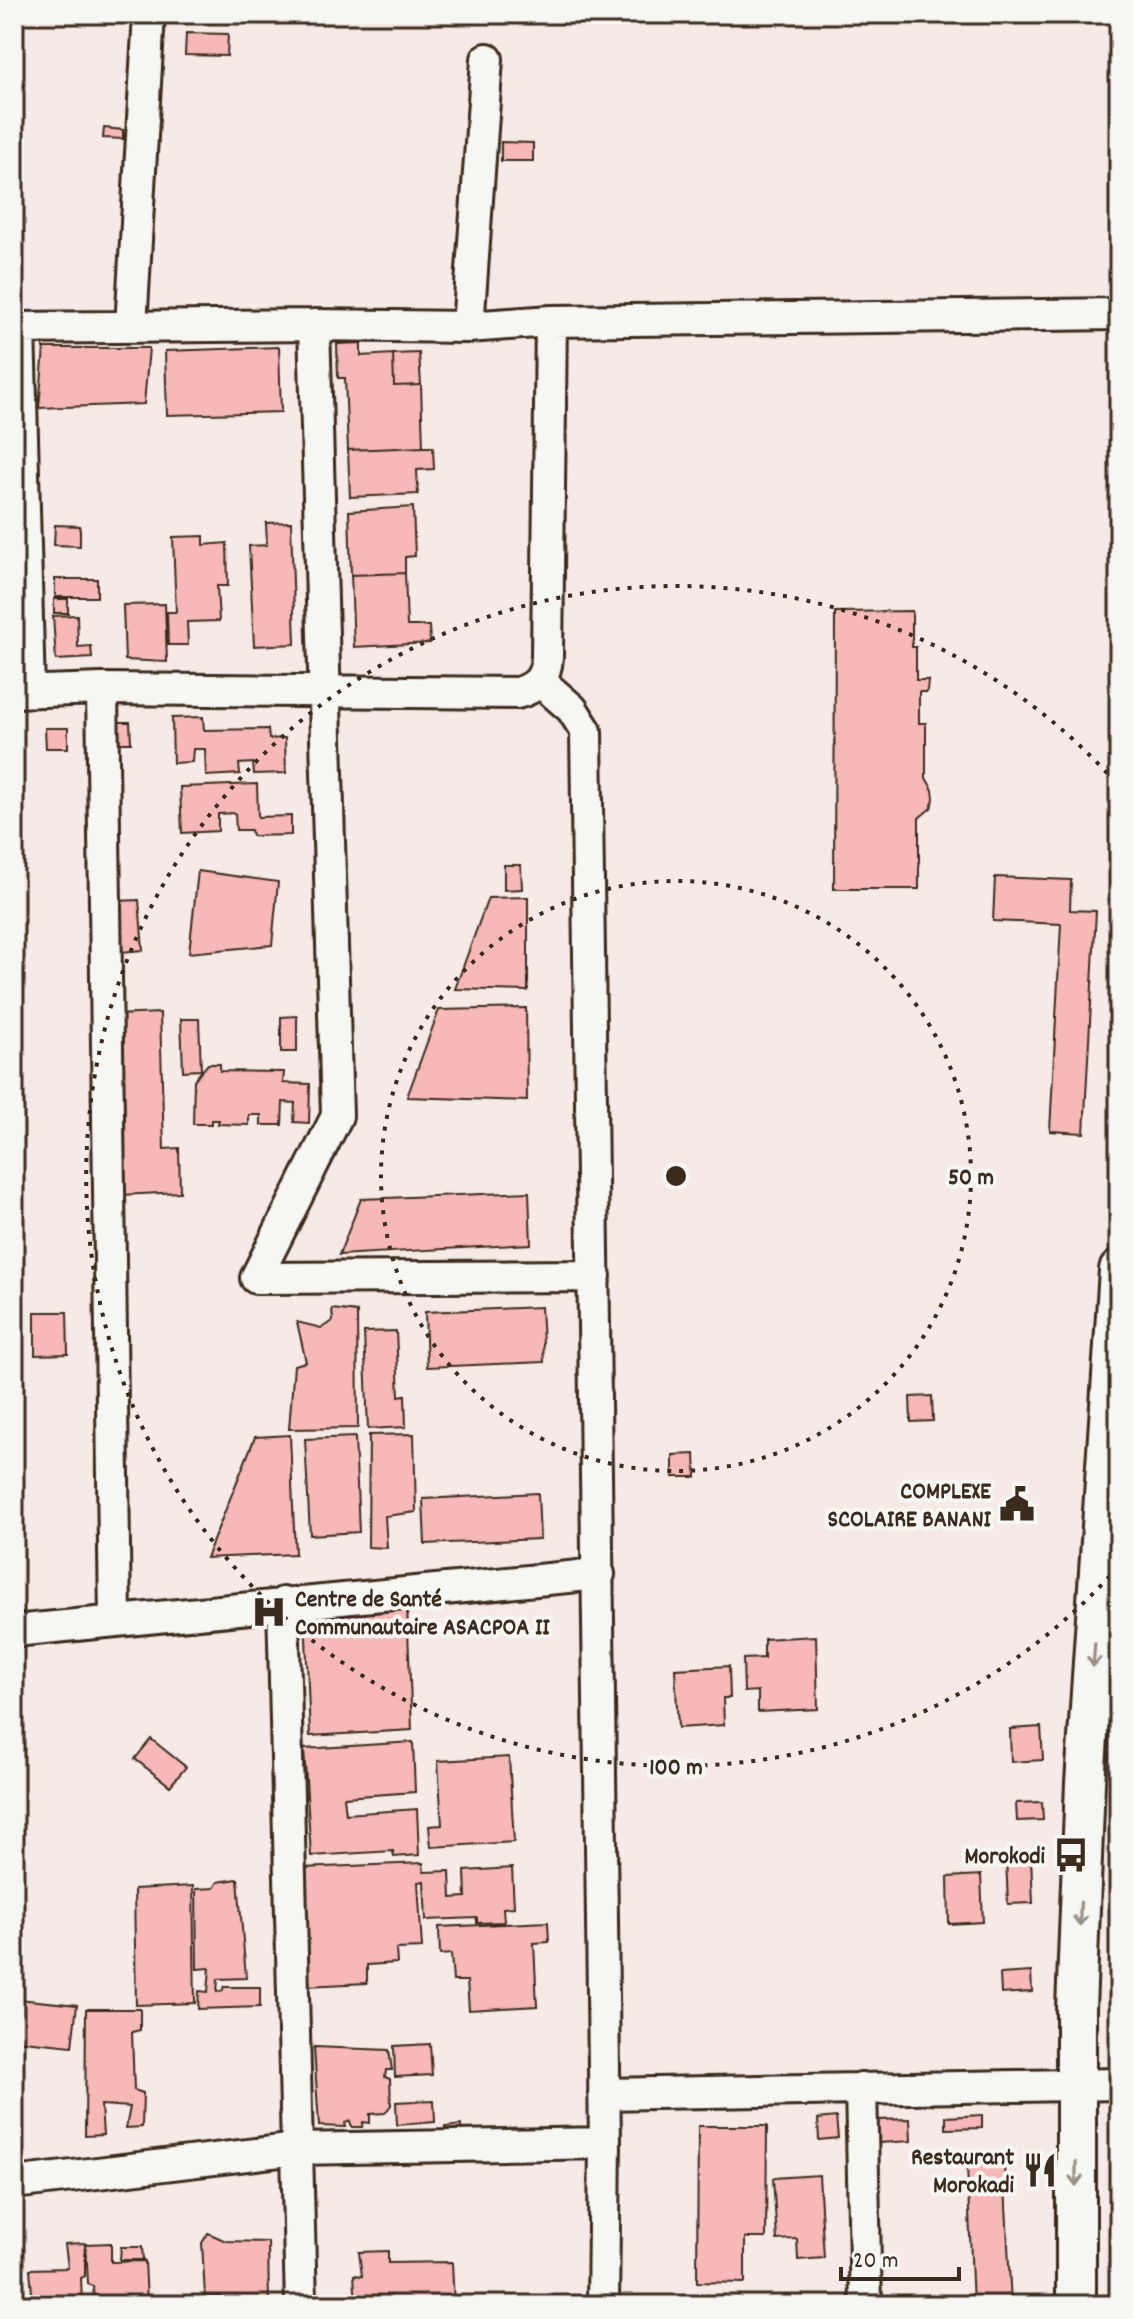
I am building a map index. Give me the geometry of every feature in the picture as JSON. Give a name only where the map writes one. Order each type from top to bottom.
[{"type":"street","points":[[131,327],[149,14]]},
{"type":"street","points":[[468,327],[487,59]]},
{"type":"street","points":[[551,321],[547,657],[540,681],[530,690],[517,693],[102,689],[22,692],[16,328],[468,327],[551,321],[1119,314]]},
{"type":"street","points":[[314,325],[337,1116],[256,1278],[595,1276]]},
{"type":"street","points":[[540,681],[572,709],[586,731],[599,1574],[605,2143],[603,2305]]},
{"type":"street","points":[[102,689],[115,1619]]},
{"type":"street","points":[[1076,2305],[1075,2085],[1085,1783],[1119,1270]]},
{"type":"street","points":[[14,1631],[599,1574]]},
{"type":"street","points":[[283,1603],[301,2305]]},
{"type":"street","points":[[604,2094],[1119,2084]]},
{"type":"street","points":[[861,2088],[866,2305]]},
{"type":"street","points":[[14,2183],[297,2149],[605,2143]]},
{"type":"building","points":[[186,33],[228,34],[227,56],[185,55]]},
{"type":"building","points":[[104,128],[123,130],[123,139],[103,138]]},
{"type":"building","points":[[501,142],[533,143],[533,161],[501,161]]},
{"type":"building","points":[[14,242],[20,243],[19,262],[14,261]]},
{"type":"building","points":[[361,343],[361,356],[393,354],[394,386],[421,385],[423,447],[348,450],[345,378],[338,378],[337,344]]},
{"type":"building","points":[[279,347],[281,412],[167,415],[165,351]]},
{"type":"building","points":[[44,348],[149,348],[144,404],[39,408]]},
{"type":"building","points":[[419,353],[421,385],[394,386],[393,354]]},
{"type":"building","points":[[433,447],[434,469],[417,470],[418,494],[350,497],[348,450]]},
{"type":"building","points":[[413,507],[415,556],[405,557],[405,573],[351,575],[349,511]]},
{"type":"building","points":[[291,522],[295,644],[254,646],[249,546],[267,545],[266,523]]},
{"type":"building","points":[[55,525],[80,526],[80,546],[54,545]]},
{"type":"building","points":[[204,536],[204,545],[227,543],[228,586],[217,586],[219,621],[187,622],[188,645],[168,645],[167,612],[176,612],[173,537]]},
{"type":"building","points":[[405,573],[407,626],[429,626],[430,643],[354,647],[351,575]]},
{"type":"building","points":[[55,579],[97,579],[97,597],[55,597]]},
{"type":"building","points":[[54,599],[68,599],[68,613],[54,613]]},
{"type":"building","points":[[165,604],[167,662],[125,660],[123,605]]},
{"type":"building","points":[[912,611],[916,680],[928,680],[927,692],[919,692],[919,723],[926,723],[926,778],[934,799],[931,808],[919,818],[919,889],[834,889],[835,612]]},
{"type":"building","points":[[77,615],[78,647],[91,646],[92,658],[56,660],[53,616]]},
{"type":"building","points":[[203,717],[204,730],[268,729],[269,739],[285,738],[286,773],[254,774],[253,763],[239,764],[240,774],[206,776],[205,749],[193,749],[192,762],[173,763],[172,718]]},
{"type":"building","points":[[108,722],[130,722],[131,743],[108,743]]},
{"type":"building","points":[[45,728],[68,728],[68,748],[46,748]]},
{"type":"building","points":[[257,784],[258,817],[291,816],[291,835],[252,836],[251,830],[236,830],[235,813],[218,814],[218,831],[182,833],[180,787]]},
{"type":"building","points":[[504,865],[521,865],[522,889],[504,890]]},
{"type":"building","points":[[198,871],[278,882],[272,945],[189,953]]},
{"type":"building","points":[[995,877],[1071,880],[1070,910],[1096,911],[1084,1133],[1050,1131],[1061,924],[993,921]]},
{"type":"building","points":[[528,897],[528,991],[455,989],[488,898]]},
{"type":"building","points":[[139,900],[143,950],[121,952],[116,901]]},
{"type":"building","points":[[526,1008],[527,1101],[407,1097],[439,1010]]},
{"type":"building","points":[[160,1013],[164,1149],[179,1148],[180,1192],[121,1195],[115,1015]]},
{"type":"building","points":[[297,1016],[297,1052],[281,1052],[281,1017]]},
{"type":"building","points":[[181,1019],[199,1019],[201,1070],[183,1071]]},
{"type":"building","points":[[208,1064],[220,1064],[220,1071],[284,1072],[283,1083],[310,1084],[309,1123],[294,1122],[295,1103],[283,1102],[282,1125],[261,1125],[261,1115],[249,1115],[249,1125],[218,1124],[219,1120],[211,1120],[211,1124],[193,1124],[194,1080]]},
{"type":"building","points":[[529,1192],[531,1244],[339,1255],[361,1199]]},
{"type":"building","points":[[541,1307],[544,1362],[427,1367],[425,1312]]},
{"type":"building","points":[[332,1309],[357,1312],[358,1428],[289,1429],[294,1365],[306,1362],[297,1322],[321,1328],[333,1321]]},
{"type":"building","points":[[35,1312],[67,1312],[68,1354],[35,1355]]},
{"type":"building","points":[[396,1331],[399,1396],[405,1395],[406,1427],[368,1429],[364,1332]]},
{"type":"building","points":[[932,1396],[933,1421],[911,1422],[910,1397]]},
{"type":"building","points":[[414,1434],[416,1512],[385,1516],[387,1548],[368,1547],[369,1435]]},
{"type":"building","points":[[290,1435],[295,1554],[206,1558],[255,1437]]},
{"type":"building","points":[[355,1437],[359,1532],[310,1535],[305,1439]]},
{"type":"building","points":[[695,1454],[696,1477],[673,1477],[673,1455]]},
{"type":"building","points":[[538,1493],[540,1539],[425,1544],[423,1499]]},
{"type":"building","points":[[407,1606],[412,1730],[310,1736],[305,1612]]},
{"type":"building","points":[[816,1636],[818,1709],[758,1712],[758,1691],[744,1692],[743,1659],[764,1658],[764,1639]]},
{"type":"building","points":[[729,1666],[730,1698],[723,1698],[724,1725],[678,1728],[675,1669]]},
{"type":"building","points":[[1041,1727],[1043,1760],[1011,1762],[1010,1729]]},
{"type":"building","points":[[151,1739],[186,1767],[170,1786],[135,1759]]},
{"type":"building","points":[[413,1742],[415,1792],[344,1797],[346,1814],[417,1809],[419,1855],[394,1857],[393,1851],[311,1856],[304,1749]]},
{"type":"building","points":[[509,1757],[514,1842],[431,1847],[429,1826],[442,1825],[438,1761]]},
{"type":"building","points":[[1042,1802],[1043,1820],[1017,1821],[1016,1803]]},
{"type":"building","points":[[1031,1857],[1033,1903],[1008,1904],[1006,1858]]},
{"type":"building","points":[[423,1863],[424,1872],[450,1871],[451,1898],[466,1897],[465,1871],[512,1868],[514,1907],[503,1908],[504,1922],[477,1923],[477,1918],[426,1920],[424,1881],[418,1882],[422,1948],[396,1949],[397,1963],[367,1965],[367,1983],[306,1986],[301,1868]]},
{"type":"building","points":[[981,1875],[983,1922],[949,1924],[948,1877]]},
{"type":"building","points":[[238,1879],[246,1978],[218,1979],[217,1992],[224,1987],[260,1987],[260,2007],[198,2009],[199,1991],[208,1992],[210,1968],[197,1969],[196,1889],[214,1888],[218,1882]]},
{"type":"building","points":[[193,1886],[195,2003],[136,2005],[134,1889]]},
{"type":"building","points":[[548,1922],[549,1942],[534,1943],[537,2006],[469,2010],[467,1981],[453,1981],[451,1954],[440,1955],[439,1927]]},
{"type":"building","points":[[1031,1972],[1032,1992],[1001,1994],[1000,1974]]},
{"type":"building","points":[[18,1999],[77,2005],[72,2046],[14,2040]]},
{"type":"building","points":[[86,2009],[140,2009],[140,2030],[132,2032],[134,2090],[143,2093],[142,2127],[126,2128],[130,2107],[101,2105],[103,2135],[85,2136]]},
{"type":"building","points":[[430,2044],[432,2075],[395,2077],[394,2046]]},
{"type":"building","points":[[314,2047],[389,2050],[392,2070],[386,2070],[385,2077],[390,2079],[391,2105],[385,2113],[370,2114],[370,2123],[363,2122],[362,2127],[352,2127],[350,2121],[345,2123],[346,2127],[319,2126]]},
{"type":"building","points":[[434,2100],[435,2122],[397,2125],[396,2102]]},
{"type":"building","points":[[982,2115],[982,2128],[946,2129],[946,2117]]},
{"type":"building","points":[[836,2117],[838,2138],[819,2140],[818,2119]]},
{"type":"building","points":[[910,2119],[911,2141],[878,2143],[877,2120]]},
{"type":"building","points":[[461,2125],[462,2140],[447,2141],[445,2127]]},
{"type":"building","points":[[698,2126],[767,2126],[766,2238],[745,2238],[745,2283],[697,2282]]},
{"type":"building","points":[[1004,2164],[1011,2305],[973,2305],[967,2165]]},
{"type":"building","points":[[819,2175],[824,2258],[798,2260],[797,2239],[777,2240],[773,2178]]},
{"type":"building","points":[[208,2233],[226,2241],[268,2242],[269,2305],[221,2305],[221,2296],[205,2296],[202,2243]]},
{"type":"building","points":[[85,2243],[82,2305],[33,2305],[30,2269],[68,2268],[65,2244]]},
{"type":"building","points":[[111,2243],[111,2262],[145,2261],[147,2302],[142,2305],[94,2305],[93,2286],[88,2284],[86,2244]]},
{"type":"building","points":[[121,2247],[142,2247],[143,2260],[120,2260]]},
{"type":"building","points":[[14,2250],[20,2250],[21,2305],[14,2305]]},
{"type":"building","points":[[388,2251],[388,2263],[452,2262],[454,2305],[356,2305],[354,2275],[362,2276],[359,2252]]},
{"type":"place","name":"COMPLEXE SCOLAIRE BANANI","points":[[1017,1504]]},
{"type":"place","name":"Centre de Santé Communautaire ASACPOA II","points":[[269,1612]]},
{"type":"place","name":"Morokodi","points":[[1071,1855]]},
{"type":"place","name":"Restaurant Morokadi","points":[[1040,2170]]}]
